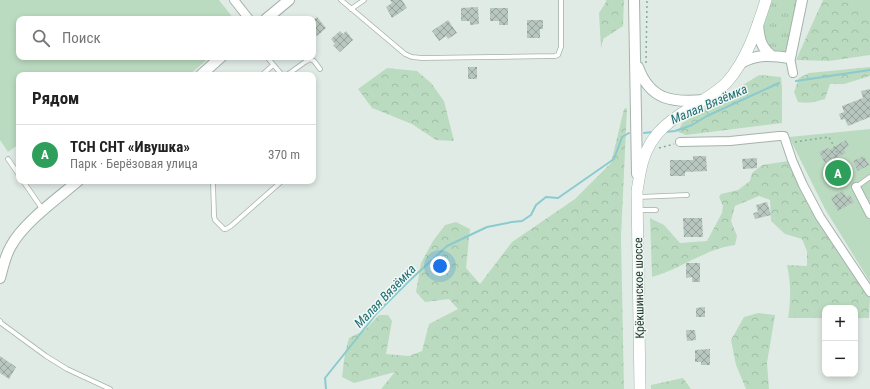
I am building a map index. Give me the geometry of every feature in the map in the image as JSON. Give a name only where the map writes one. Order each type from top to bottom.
[{"type":"main road","name":"Крёкшинское шоссе","points":[[640,389],[638,192],[644,156],[649,144],[656,134],[671,121],[704,100],[726,83],[740,63],[766,0]]},
{"type":"street","points":[[234,0],[247,16]]},
{"type":"street","points":[[270,16],[289,0]]},
{"type":"street","points":[[634,0],[638,192]]},
{"type":"street","points":[[793,73],[790,58],[802,0]]},
{"type":"street","points":[[758,22],[761,42],[772,56]]},
{"type":"street","points":[[740,63],[757,56],[790,58]]},
{"type":"street","points":[[636,59],[643,79],[646,84],[657,94],[667,98],[681,100],[704,100]]},
{"type":"street","points":[[204,72],[218,60]]},
{"type":"street","points":[[680,142],[730,141],[784,136],[792,160],[803,185],[820,217],[870,292]]},
{"type":"street","points":[[0,278],[4,251],[44,211],[75,184]]},
{"type":"street","points":[[856,187],[870,214]]},
{"type":"lane","points":[[341,0],[405,54],[412,57],[558,55],[561,47],[561,0]]},
{"type":"lane","points":[[351,9],[364,0]]},
{"type":"lane","points":[[270,60],[280,72]]},
{"type":"lane","points":[[291,72],[308,60]]},
{"type":"lane","points":[[312,60],[320,69]]},
{"type":"lane","points":[[265,72],[273,64]]},
{"type":"lane","points":[[8,159],[16,171]]},
{"type":"lane","points":[[856,187],[870,177]]},
{"type":"lane","points":[[25,184],[44,211]]},
{"type":"lane","points":[[213,184],[214,216],[215,220],[224,229],[231,226],[279,184]]},
{"type":"lane","points":[[638,192],[687,195]]},
{"type":"lane","points":[[638,210],[656,210]]},
{"type":"lane","points":[[0,324],[67,369],[110,389]]},
{"type":"path","points":[[645,68],[647,0]]},
{"type":"path","points":[[787,143],[829,137],[838,154]]},
{"type":"path","points":[[655,149],[680,142]]},
{"type":"green space","points":[[0,0],[219,0],[232,16],[16,16],[16,60],[206,60],[192,72],[16,72],[16,146],[8,152],[0,140]]},
{"type":"green space","points":[[606,0],[624,0],[623,26],[603,39],[601,49],[599,13]]},
{"type":"green space","points":[[770,0],[800,0],[789,55],[776,52],[766,44],[762,26]]},
{"type":"green space","points":[[823,0],[870,0],[870,55],[829,61],[796,60]]},
{"type":"green space","points":[[839,0],[870,0],[870,12]]},
{"type":"green space","points":[[870,67],[870,76],[844,84],[830,84],[825,99],[805,103],[798,102],[794,92],[799,78],[809,73]]},
{"type":"green space","points":[[387,68],[417,71],[431,83],[444,101],[454,141],[436,140],[412,124],[372,108],[358,89]]},
{"type":"green space","points":[[759,75],[781,77],[782,123],[686,135],[678,132],[682,123]]},
{"type":"green space","points":[[627,108],[621,237],[624,389],[381,389],[395,372],[354,383],[342,377],[345,353],[349,338],[365,330],[379,315],[388,315],[392,321],[386,354],[409,356],[422,351],[429,324],[458,309],[449,299],[425,302],[416,292],[421,263],[433,241],[445,225],[456,222],[470,229],[466,268],[480,284],[512,242],[575,199],[611,163],[624,109]]},
{"type":"green space","points":[[870,129],[870,282],[825,209],[789,137]]},
{"type":"green space","points":[[788,161],[823,228],[844,261],[870,297],[869,318],[858,318],[858,305],[822,305],[822,318],[788,318],[790,292],[787,265],[807,266],[807,251],[802,239],[785,234],[771,221],[770,200],[759,196],[735,206],[731,221],[737,236],[735,245],[713,251],[652,277],[650,218],[664,225],[680,243],[707,241],[722,213],[723,206],[719,197],[721,194],[738,190],[750,181],[752,173],[762,165]]},
{"type":"green space","points":[[758,313],[775,315],[767,363],[769,389],[746,389],[736,365],[731,340],[744,317]]},
{"type":"green space","points":[[683,378],[691,389],[651,389],[651,385]]},
{"type":"building","points":[[390,0],[402,0],[407,8],[392,18],[386,7],[392,3]]},
{"type":"building","points":[[478,7],[479,24],[470,25],[470,21],[461,21],[461,8]]},
{"type":"building","points":[[490,8],[508,8],[508,25],[499,25],[499,21],[490,21]]},
{"type":"building","points":[[317,17],[326,28],[317,36],[316,35]]},
{"type":"building","points":[[448,20],[457,33],[448,39],[446,36],[439,41],[432,31]]},
{"type":"building","points":[[527,20],[543,20],[543,29],[540,29],[540,38],[527,38]]},
{"type":"building","points":[[340,31],[343,34],[346,31],[353,40],[340,52],[333,45],[335,44],[331,39]]},
{"type":"building","points":[[468,67],[477,67],[477,79],[468,79]]},
{"type":"building","points":[[870,89],[870,117],[848,126],[845,119],[841,120],[839,114],[844,112],[842,106],[863,98],[861,91]]},
{"type":"building","points":[[846,140],[849,146],[844,149],[846,153],[825,163],[819,152],[828,148],[829,150]]},
{"type":"building","points":[[693,156],[706,156],[707,171],[685,172],[685,176],[670,176],[670,160],[693,160]]},
{"type":"building","points":[[864,156],[869,165],[858,171],[853,161]]},
{"type":"building","points":[[757,158],[757,168],[743,169],[742,159]]},
{"type":"building","points":[[843,191],[846,197],[850,195],[854,202],[838,211],[831,198]]},
{"type":"building","points":[[767,202],[771,215],[755,219],[753,213],[758,212],[756,205]]},
{"type":"building","points":[[683,218],[702,218],[703,237],[684,237]]},
{"type":"building","points":[[686,263],[700,263],[700,282],[692,282],[692,277],[686,278]]},
{"type":"building","points":[[705,307],[705,317],[696,317],[696,308]]},
{"type":"building","points":[[686,330],[695,330],[696,340],[687,341]]},
{"type":"building","points":[[710,349],[710,365],[701,365],[701,362],[695,362],[695,350]]},
{"type":"building","points":[[0,356],[16,367],[9,379],[0,373]]},
{"type":"waterway","name":"Малая Вязёмка","points":[[796,81],[870,70]]},
{"type":"waterway","name":"Малая Вязёмка","points":[[665,132],[675,131],[692,125],[707,116],[779,83]]},
{"type":"waterway","name":"Малая Вязёмка","points":[[644,133],[653,132]]},
{"type":"waterway","name":"Малая Вязёмка","points":[[326,389],[325,378],[377,313],[447,246],[487,227],[522,221],[531,215],[536,205],[546,197],[558,198],[614,159],[622,137],[629,133]]},
{"type":"place","name":"ТСН СНТ «Ивушка»","points":[[838,173]]}]
